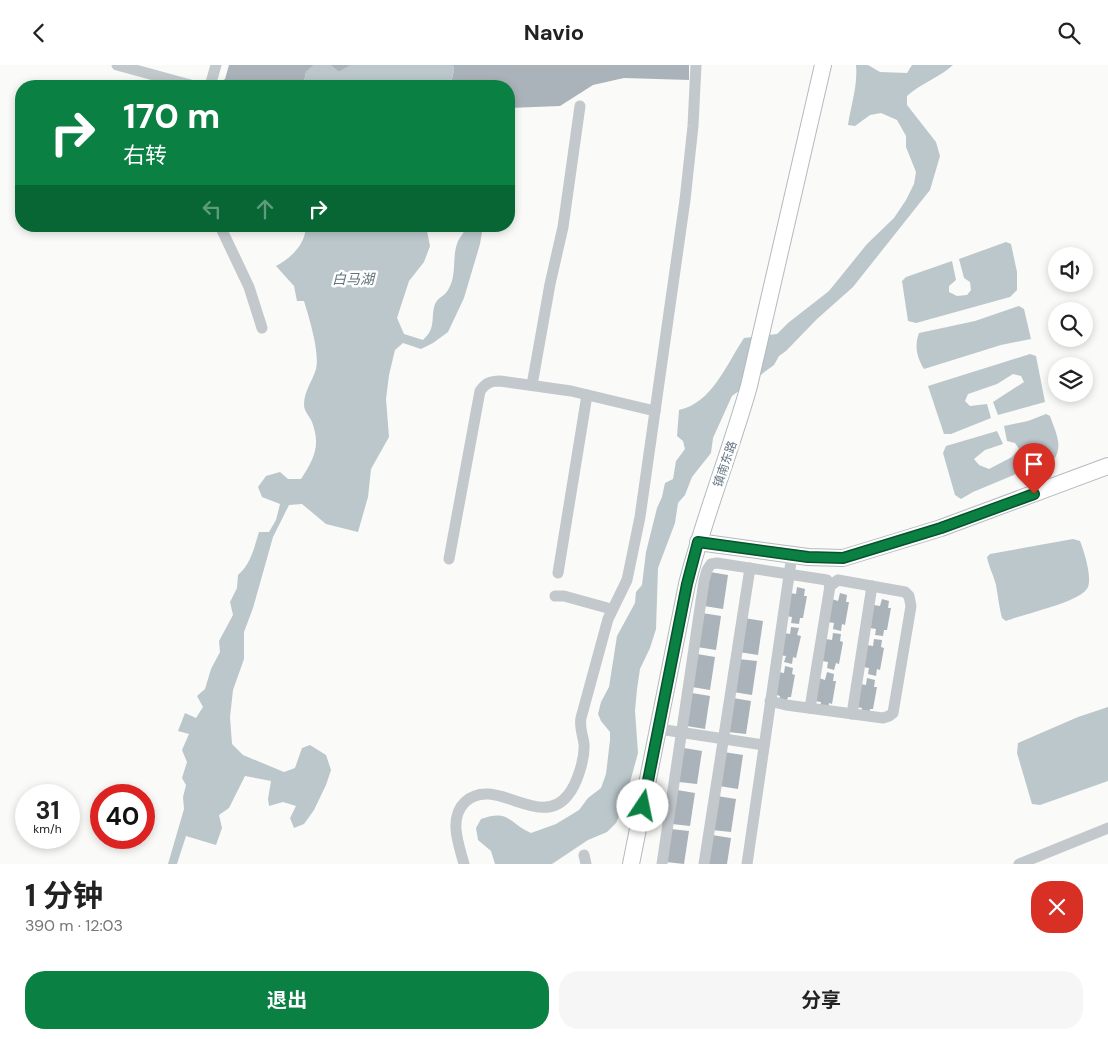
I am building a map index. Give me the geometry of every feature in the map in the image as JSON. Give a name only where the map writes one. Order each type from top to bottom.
[{"type":"street","points":[[117,65],[172,80]]},
{"type":"street","points":[[212,80],[216,65]]},
{"type":"street","points":[[464,864],[456,835],[456,823],[463,805],[468,799],[476,795],[491,794],[527,805],[548,808],[563,800],[573,788],[584,749],[580,725],[611,609],[627,580],[640,517],[685,200],[693,127],[696,65]]},
{"type":"street","name":"镇南东路","points":[[631,864],[687,584],[698,542],[736,431],[749,386],[822,65]]},
{"type":"street","points":[[532,385],[550,285],[563,227],[580,106]]},
{"type":"street","points":[[223,232],[250,287],[262,328]]},
{"type":"street","points":[[449,559],[480,391],[490,381],[532,385],[656,411]]},
{"type":"street","points":[[558,573],[587,395]]},
{"type":"street","points":[[698,542],[826,559],[843,558],[866,553],[941,528],[1108,467]]},
{"type":"street","points":[[747,864],[792,555]]},
{"type":"street","points":[[662,864],[707,570],[711,565],[717,563],[828,580],[830,586],[810,708]]},
{"type":"street","points":[[704,864],[750,568]]},
{"type":"street","points":[[770,701],[786,705],[883,718],[889,717],[893,713],[902,669],[911,606],[909,596],[905,592],[838,580],[830,586]]},
{"type":"street","points":[[852,714],[872,586]]},
{"type":"street","points":[[555,596],[564,596],[611,609]]},
{"type":"street","points":[[659,729],[764,745]]},
{"type":"street","points":[[1019,864],[1108,828]]},
{"type":"water","points":[[314,65],[330,65],[339,72],[349,65],[453,65],[454,70],[452,80],[304,80],[306,72]]},
{"type":"water","points":[[856,65],[868,65],[880,72],[907,73],[912,65],[953,65],[907,96],[907,105],[936,142],[940,156],[930,190],[853,287],[779,356],[774,365],[732,396],[713,438],[711,453],[692,477],[685,495],[678,503],[675,523],[658,568],[656,629],[640,669],[635,711],[638,753],[623,808],[616,823],[607,832],[588,840],[552,864],[495,864],[491,851],[478,840],[476,828],[481,819],[491,816],[504,816],[531,833],[556,824],[579,810],[588,798],[601,788],[606,774],[610,732],[598,714],[601,702],[609,687],[617,636],[635,603],[636,592],[642,585],[646,552],[665,483],[673,479],[676,461],[685,449],[683,441],[677,436],[679,410],[701,400],[724,371],[744,338],[777,334],[829,291],[867,244],[894,218],[914,184],[916,172],[906,147],[906,136],[897,120],[881,113],[870,115],[855,126],[848,125],[855,87]]},
{"type":"water","name":"白马湖","points":[[305,232],[427,232],[430,246],[424,262],[409,281],[397,318],[404,334],[423,340],[432,327],[435,304],[451,285],[456,249],[463,232],[482,232],[464,298],[448,332],[421,349],[403,343],[395,350],[386,399],[389,437],[371,469],[368,497],[358,532],[326,524],[302,504],[289,505],[273,537],[253,608],[244,632],[244,659],[233,690],[230,717],[232,744],[243,755],[284,772],[295,768],[302,748],[310,745],[326,755],[331,770],[314,810],[304,824],[294,828],[290,818],[296,806],[283,802],[269,806],[268,799],[271,781],[245,776],[229,808],[219,815],[222,828],[216,845],[186,836],[177,864],[168,864],[184,809],[183,797],[186,785],[182,778],[187,762],[182,750],[189,734],[178,731],[185,713],[196,718],[203,707],[197,696],[205,689],[211,669],[220,652],[219,641],[233,615],[230,602],[237,588],[238,575],[249,561],[259,532],[269,532],[276,520],[280,504],[262,497],[258,487],[266,476],[280,472],[288,479],[301,479],[315,452],[315,431],[304,407],[304,400],[316,369],[317,354],[304,301],[297,301],[294,286],[276,266],[296,250],[304,238]]},
{"type":"water","points":[[1006,242],[1011,244],[1017,272],[1017,290],[1010,297],[916,323],[908,321],[902,281],[906,277],[952,261],[956,280],[949,286],[949,292],[957,296],[967,295],[971,290],[970,282],[964,278],[959,259]]},
{"type":"water","points":[[1019,306],[1024,309],[1031,339],[1001,345],[924,369],[917,352],[919,333],[975,321]]},
{"type":"water","points":[[1030,354],[1036,356],[1045,402],[998,415],[993,402],[1024,382],[1021,376],[1013,374],[997,384],[968,394],[965,401],[970,406],[987,404],[991,418],[951,434],[944,434],[928,386]]},
{"type":"water","points":[[1046,414],[1050,416],[1057,437],[1058,448],[1055,458],[973,492],[961,499],[955,495],[943,453],[946,446],[997,431],[1003,444],[985,450],[974,459],[979,465],[989,469],[1012,457],[1019,449],[1015,443],[1007,441],[1004,426],[1028,421]]},
{"type":"water","points":[[1073,539],[1080,541],[1084,551],[1089,577],[1088,587],[1075,598],[1064,603],[1006,621],[1002,618],[996,585],[987,557],[990,554]]},
{"type":"water","points":[[1108,707],[1108,781],[1040,805],[1032,804],[1017,753],[1018,743],[1078,717]]},
{"type":"building","points":[[229,65],[314,65],[306,72],[304,80],[224,80]]},
{"type":"building","points":[[330,65],[350,65],[339,72]]},
{"type":"building","points":[[453,65],[689,65],[689,80],[624,78],[593,85],[560,106],[515,108],[515,80],[452,80]]},
{"type":"building","points":[[710,572],[728,575],[723,609],[704,606]]},
{"type":"building","points":[[797,587],[805,589],[804,596],[807,596],[803,618],[800,618],[799,624],[791,623],[792,617],[786,616],[790,593],[796,594]]},
{"type":"building","points":[[840,593],[847,595],[846,602],[849,602],[845,625],[842,624],[841,631],[833,629],[834,623],[828,622],[832,599],[838,601]]},
{"type":"building","points":[[882,599],[889,601],[888,608],[891,608],[887,630],[884,630],[883,636],[875,635],[876,629],[870,628],[874,605],[880,606]]},
{"type":"building","points":[[702,613],[721,616],[716,650],[697,647]]},
{"type":"building","points":[[744,618],[763,621],[758,655],[739,652]]},
{"type":"building","points":[[791,627],[799,628],[797,635],[801,636],[796,658],[793,657],[792,664],[784,662],[786,656],[779,655],[784,633],[790,634]]},
{"type":"building","points":[[833,633],[841,634],[840,641],[843,642],[839,664],[836,663],[834,670],[827,668],[828,662],[822,661],[826,639],[832,640]]},
{"type":"building","points":[[874,639],[882,640],[881,647],[884,648],[880,670],[877,669],[876,676],[868,674],[869,668],[863,667],[867,645],[873,646]]},
{"type":"building","points":[[697,654],[715,657],[710,690],[692,687]]},
{"type":"building","points":[[738,659],[757,661],[752,695],[733,692]]},
{"type":"building","points":[[785,666],[793,668],[792,674],[795,675],[791,697],[788,697],[786,703],[779,702],[780,696],[774,694],[778,672],[784,673]]},
{"type":"building","points":[[827,672],[834,674],[833,681],[836,681],[832,704],[829,703],[828,709],[820,708],[821,702],[815,701],[819,678],[825,680]]},
{"type":"building","points":[[867,678],[875,680],[874,687],[877,687],[873,709],[870,709],[869,715],[861,714],[862,708],[856,707],[860,684],[866,685]]},
{"type":"building","points":[[692,693],[710,696],[705,729],[687,726]]},
{"type":"building","points":[[733,698],[751,701],[746,734],[728,732]]},
{"type":"building","points":[[684,748],[702,751],[697,784],[679,782]]},
{"type":"building","points":[[724,752],[743,755],[738,789],[719,786]]},
{"type":"building","points":[[677,790],[695,793],[690,826],[672,824]]},
{"type":"building","points":[[717,796],[736,799],[731,832],[712,830]]},
{"type":"building","points":[[671,829],[689,831],[684,864],[666,862]]},
{"type":"building","points":[[712,835],[731,838],[727,864],[708,864]]},
{"type":"route","points":[[643,806],[672,656],[698,542],[826,559],[843,558],[866,553],[941,528],[1034,494]]}]
